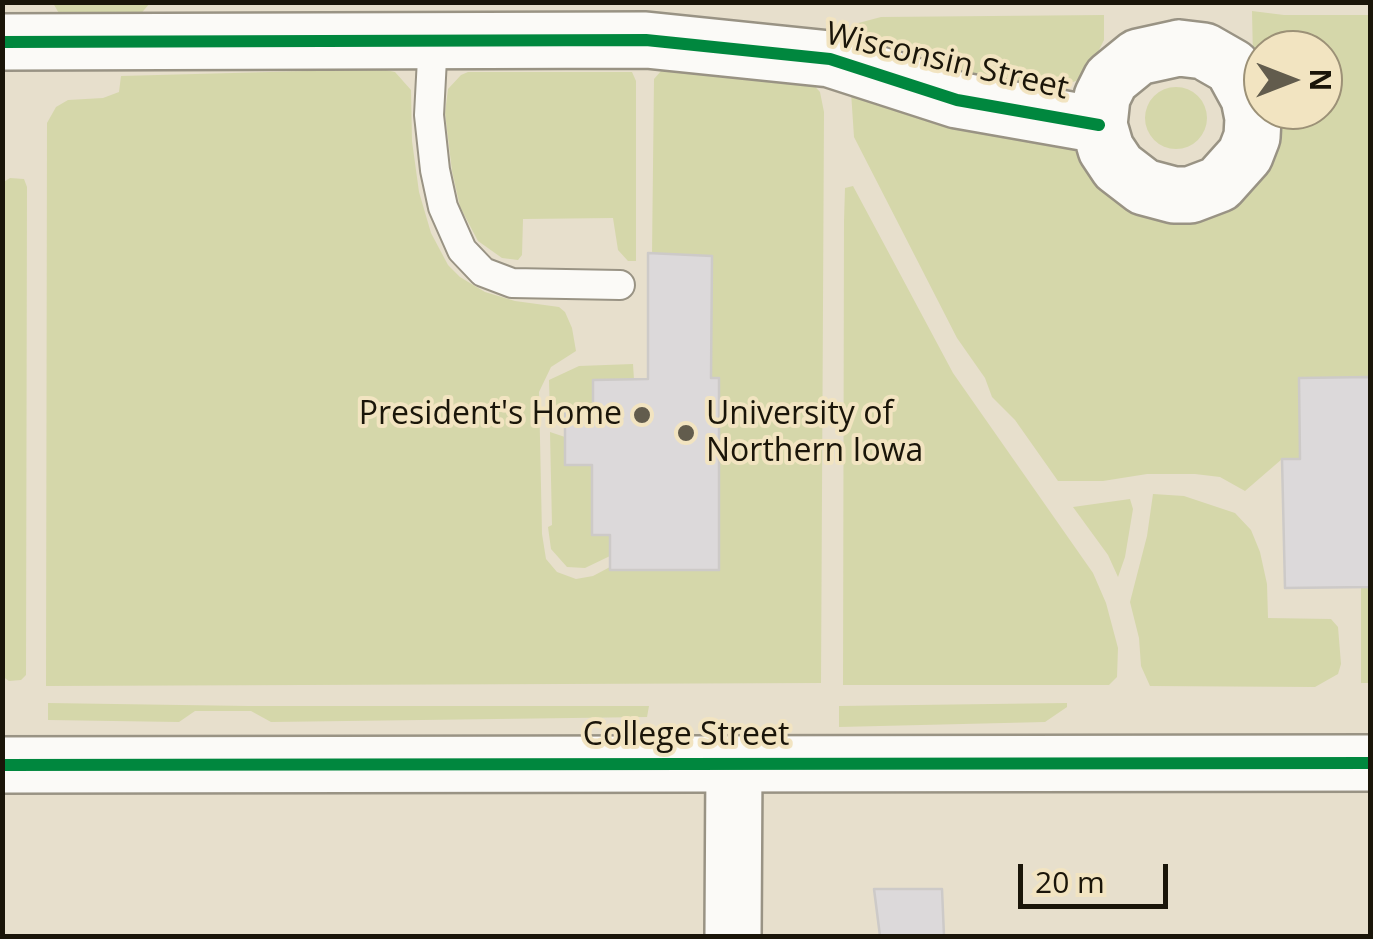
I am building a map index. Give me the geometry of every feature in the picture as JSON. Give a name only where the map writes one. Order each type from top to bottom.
[{"type":"street","name":"Wisconsin Street","points":[[2,42],[201,22],[433,40],[646,40],[830,59],[958,100],[1099,125]]},
{"type":"street","name":"College Street","points":[[2,765],[1370,763]]},
{"type":"street","points":[[733,936],[734,764]]},
{"type":"lane","points":[[433,40],[429,115],[435,170],[443,207],[462,250],[483,272],[512,283],[620,285]]},
{"type":"green space","points":[[53,3],[150,3],[133,23],[65,24]]},
{"type":"green space","points":[[1252,11],[1370,15],[1370,377],[1299,378],[1300,459],[1282,459],[1245,491],[1220,477],[1195,474],[1058,481],[1015,420],[992,397],[985,378],[957,338],[854,137],[851,92],[919,117],[970,130],[1071,148],[1084,154],[1145,210],[1247,130],[1343,130],[1343,30],[1252,30]]},
{"type":"green space","points":[[1104,15],[1104,40],[1085,78],[1058,87],[971,74],[851,29],[851,25],[881,17]]},
{"type":"green space","points":[[674,68],[809,80],[820,92],[824,112],[821,683],[46,686],[47,123],[56,107],[68,100],[103,98],[119,92],[121,76],[381,69],[395,72],[411,90],[419,192],[431,233],[448,265],[485,292],[559,307],[572,328],[576,351],[551,367],[539,392],[546,559],[557,572],[576,579],[610,567],[718,570],[719,379],[711,378],[712,257],[652,254],[654,79],[661,71]]},
{"type":"green space","points":[[468,72],[632,72],[636,81],[636,261],[628,261],[618,250],[613,218],[523,219],[522,255],[518,260],[502,258],[478,241],[460,207],[445,113],[448,89]]},
{"type":"green space","points":[[1176,87],[1198,96],[1207,118],[1198,140],[1176,149],[1154,140],[1145,118],[1154,96]]},
{"type":"green space","points":[[10,178],[24,179],[27,187],[26,675],[21,680],[9,681],[2,676],[2,183]]},
{"type":"green space","points":[[853,186],[953,373],[1093,573],[1118,648],[1117,677],[1109,685],[843,685],[844,221],[845,188]]},
{"type":"green space","points":[[633,364],[634,380],[593,412],[566,412],[565,418],[550,415],[549,380],[579,366]]},
{"type":"green space","points":[[550,432],[565,437],[592,465],[594,534],[610,535],[610,556],[585,568],[567,567],[551,549]]},
{"type":"green space","points":[[1153,494],[1184,496],[1235,513],[1251,530],[1260,552],[1267,584],[1268,618],[1331,619],[1338,627],[1338,674],[1315,687],[1150,686],[1141,666],[1130,602]]},
{"type":"green space","points":[[1130,499],[1133,509],[1118,577],[1108,555],[1073,507]]},
{"type":"green space","points":[[1361,587],[1370,587],[1370,683],[1361,683]]},
{"type":"green space","points":[[48,703],[649,706],[647,717],[271,722],[251,711],[195,711],[179,722],[48,720]]},
{"type":"green space","points":[[1067,703],[1067,707],[1045,722],[839,727],[839,706]]},
{"type":"building","name":"President's Home","points":[[648,253],[712,256],[711,378],[719,378],[719,570],[610,570],[610,535],[592,535],[592,465],[565,465],[565,412],[593,412],[593,380],[648,379]]},
{"type":"building","points":[[1370,377],[1370,587],[1285,588],[1282,459],[1300,459],[1299,378]]},
{"type":"building","points":[[874,889],[942,889],[944,936],[880,936]]},
{"type":"cycle path","points":[[2,42],[646,40],[830,59],[957,100],[1099,125]]},
{"type":"cycle path","points":[[2,765],[1370,763]]},
{"type":"place","name":"President's Home","points":[[642,415]]},
{"type":"place","name":"University of Northern Iowa","points":[[686,433]]}]
